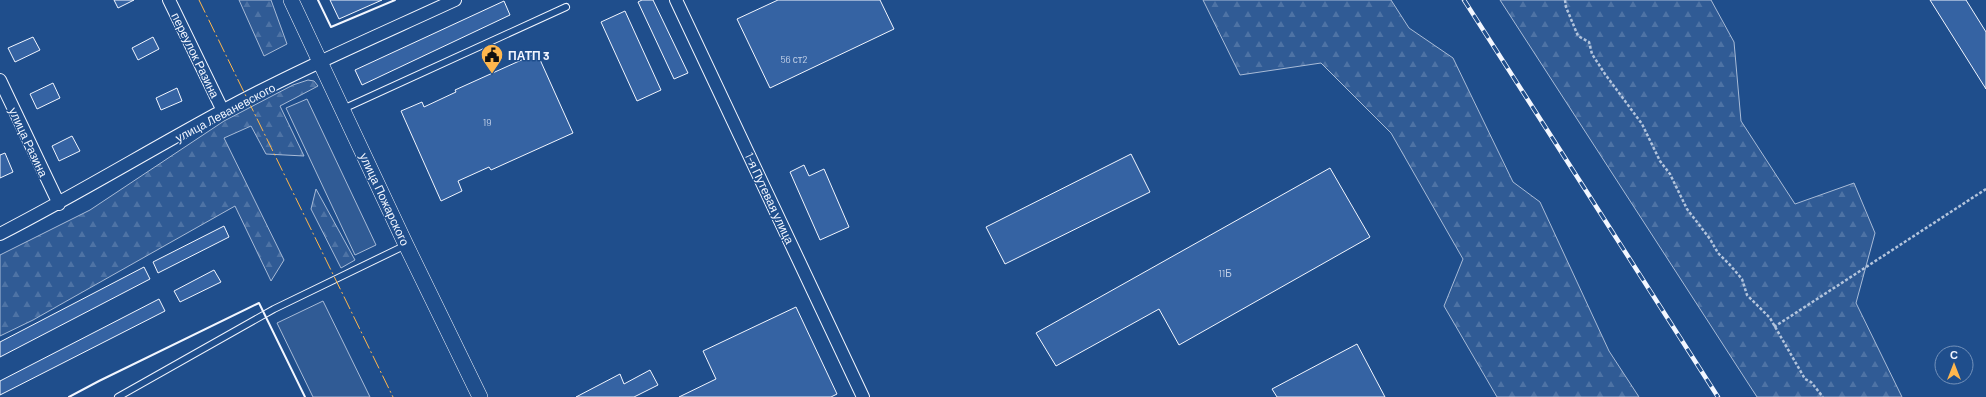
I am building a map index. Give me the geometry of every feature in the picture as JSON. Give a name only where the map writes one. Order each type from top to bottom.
[{"type":"street","name":"переулок Разина","points":[[168,0],[222,111]]},
{"type":"street","name":"улица Пожарского","points":[[292,0],[406,245],[480,397]]},
{"type":"street","name":"улица Леваневского","points":[[0,234],[59,204],[222,111],[321,62],[455,0]]},
{"type":"street","name":"1-я Путевая улица","points":[[676,0],[863,397]]},
{"type":"street","name":"улица Разина","points":[[0,80],[59,204]]},
{"type":"lane","points":[[343,109],[566,7]]},
{"type":"lane","points":[[118,397],[269,312],[406,245]]},
{"type":"path","points":[[1565,0],[1566,7],[1578,36],[1589,42],[1592,54],[1642,124],[1660,161],[1670,174],[1687,209],[1710,239],[1718,253],[1730,264],[1742,279],[1747,295],[1770,318],[1774,327],[1798,364],[1805,379],[1811,382],[1822,397]]},
{"type":"path","points":[[1774,327],[1986,189]]},
{"type":"shaded area","points":[[307,99],[376,245],[355,255],[286,108]]},
{"type":"shaded area","points":[[323,301],[370,397],[313,397],[277,323]]},
{"type":"green space","points":[[239,0],[271,0],[287,44],[264,56]]},
{"type":"green space","points":[[1203,0],[1391,0],[1409,28],[1453,58],[1513,182],[1540,202],[1609,351],[1639,397],[1497,397],[1444,306],[1463,259],[1391,133],[1321,63],[1240,75]]},
{"type":"green space","points":[[1500,0],[1711,0],[1734,42],[1741,121],[1795,204],[1854,183],[1875,233],[1856,303],[1902,397],[1757,397]]},
{"type":"green space","points":[[308,80],[314,81],[318,86],[280,106],[304,156],[266,154],[251,126],[224,138],[284,260],[271,281],[235,206],[33,320],[0,336],[0,255],[90,210],[224,121],[293,85]]},
{"type":"green space","points":[[316,189],[355,260],[341,268],[311,209]]},
{"type":"building","points":[[114,0],[134,0],[118,8]]},
{"type":"building","points":[[330,0],[382,0],[339,19]]},
{"type":"building","points":[[642,0],[653,0],[688,73],[674,79],[638,2]]},
{"type":"building","points":[[778,0],[880,0],[894,29],[770,88],[737,19]]},
{"type":"building","points":[[1930,0],[1966,0],[1986,32],[1986,89]]},
{"type":"building","points":[[504,1],[510,15],[362,85],[355,70]]},
{"type":"building","points":[[625,11],[661,90],[637,101],[601,22]]},
{"type":"building","points":[[33,37],[40,50],[15,62],[8,48]]},
{"type":"building","points":[[153,37],[159,49],[138,60],[132,48]]},
{"type":"building","points":[[537,53],[573,133],[491,170],[489,167],[458,181],[462,191],[441,201],[401,111],[422,102],[424,107],[456,92],[455,90]]},
{"type":"building","points":[[53,83],[60,98],[37,109],[30,94]]},
{"type":"building","points":[[177,88],[182,101],[161,110],[156,98]]},
{"type":"building","points":[[72,136],[80,151],[59,161],[52,146]]},
{"type":"building","points":[[5,153],[13,172],[0,178],[0,155]]},
{"type":"building","points":[[1131,154],[1150,192],[1005,264],[986,227]]},
{"type":"building","points":[[804,165],[809,176],[824,169],[849,227],[820,240],[790,172]]},
{"type":"building","points":[[1330,168],[1370,237],[1179,345],[1159,309],[1056,366],[1036,333]]},
{"type":"building","points":[[224,226],[229,237],[158,273],[153,262]]},
{"type":"building","points":[[144,267],[150,279],[0,357],[0,342]]},
{"type":"building","points":[[214,270],[221,282],[180,302],[174,291]]},
{"type":"building","points":[[159,299],[165,311],[0,395],[0,381]]},
{"type":"building","points":[[796,307],[837,394],[831,397],[679,397],[716,379],[703,351]]},
{"type":"building","points":[[1357,344],[1385,397],[1277,397],[1272,389]]},
{"type":"building","points":[[650,370],[658,385],[634,397],[576,397],[620,374],[624,384]]},
{"type":"railway","points":[[1464,0],[1718,397]]},
{"type":"wall","points":[[318,0],[331,27],[395,0]]},
{"type":"wall","points":[[69,397],[259,303],[305,397]]},
{"type":"power","points":[[199,0],[393,397]]},
{"type":"place","name":"ПАТП 3","points":[[492,74]]}]
